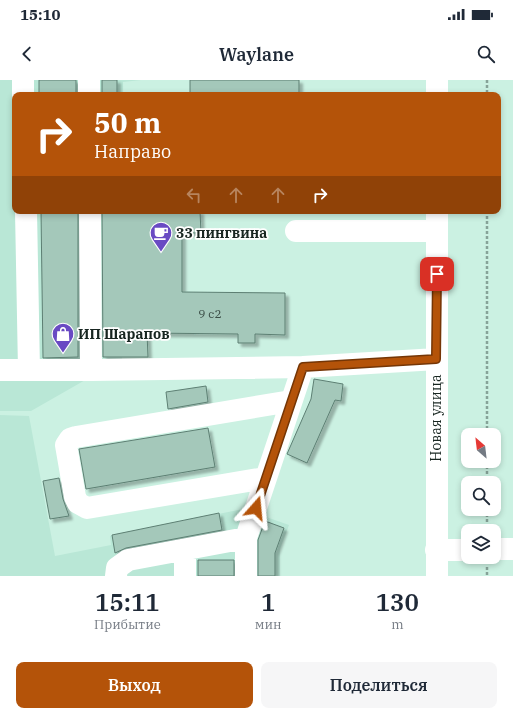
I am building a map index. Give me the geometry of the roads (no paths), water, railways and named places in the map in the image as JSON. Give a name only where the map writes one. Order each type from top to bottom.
[{"type":"street","points":[[23,80],[23,92]]},
{"type":"street","points":[[89,80],[89,92]]},
{"type":"street","points":[[437,80],[437,92]]},
{"type":"street","points":[[26,214],[29,370]]},
{"type":"street","points":[[90,214],[91,370]]},
{"type":"street","points":[[296,231],[437,221]]},
{"type":"street","name":"Новая улица","points":[[437,221],[437,576]]},
{"type":"street","points":[[0,370],[303,367],[436,359]]},
{"type":"street","points":[[246,576],[246,538],[303,367]]},
{"type":"street","points":[[265,478],[87,508],[78,504],[75,497],[66,445],[70,439],[76,437],[292,401]]},
{"type":"street","points":[[116,576],[118,568],[128,560],[246,538]]},
{"type":"street","points":[[501,549],[513,549]]},
{"type":"street","points":[[185,550],[185,576]]},
{"type":"street","points":[[436,550],[461,550]]},
{"type":"place","name":"33 пингвина","points":[[161,252]]},
{"type":"place","name":"ИП Шарапов","points":[[63,354]]}]
